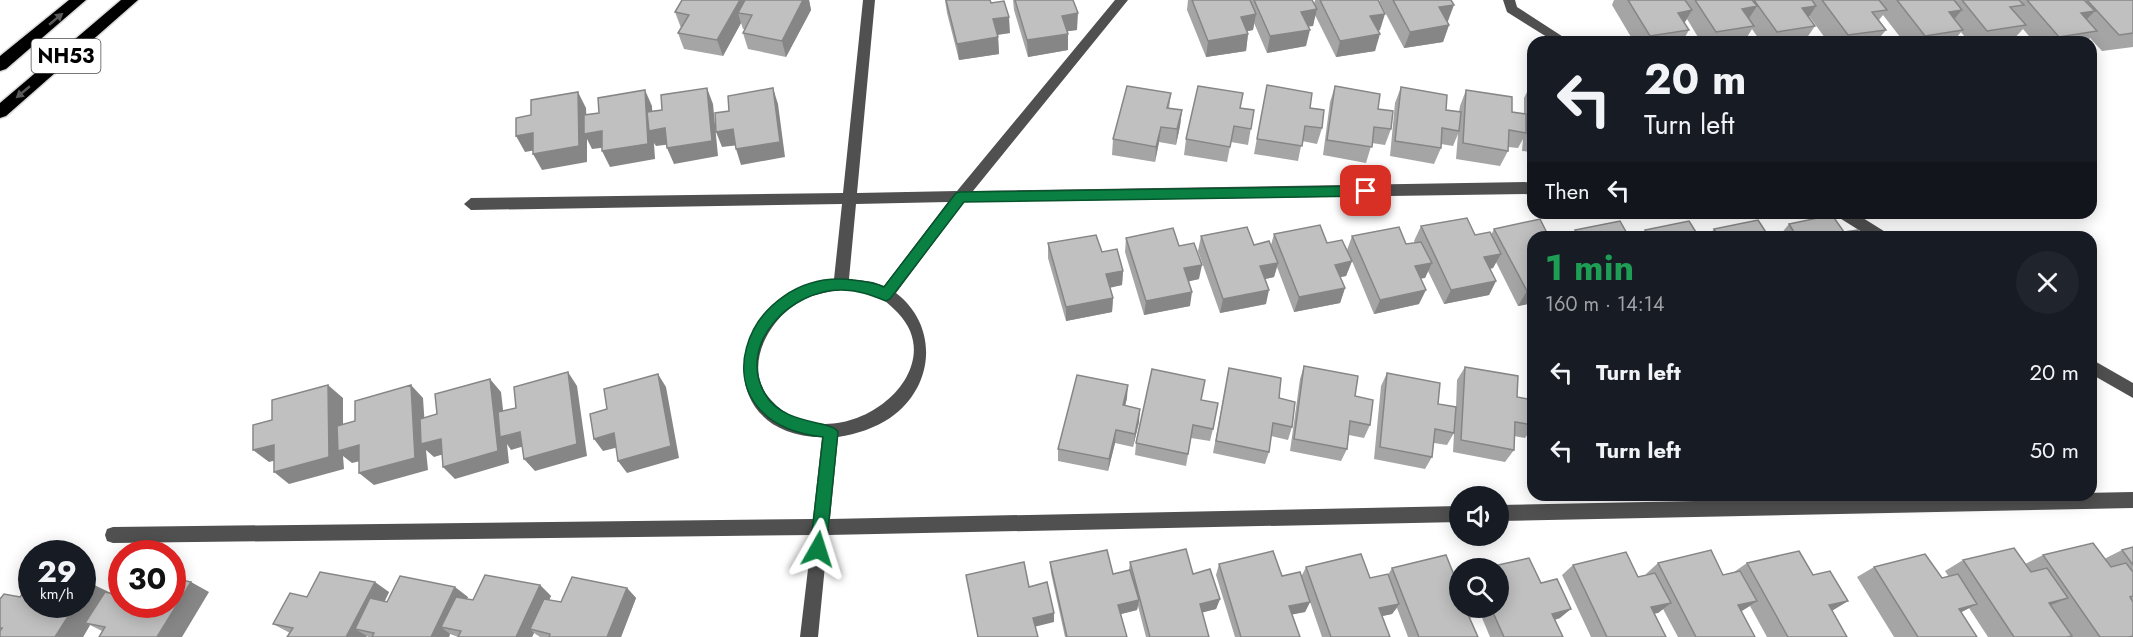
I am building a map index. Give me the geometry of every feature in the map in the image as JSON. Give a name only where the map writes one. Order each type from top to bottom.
[{"type":"highway","name":"NH53","points":[[0,65],[79,0]]},
{"type":"highway","name":"NH53","points":[[0,112],[131,0]]},
{"type":"street","points":[[841,284],[869,0]]},
{"type":"street","points":[[886,295],[960,197],[1122,0]]},
{"type":"street","points":[[1509,0],[1511,9],[1555,36]]},
{"type":"street","points":[[471,204],[1527,188]]},
{"type":"street","points":[[1853,219],[1872,231]]},
{"type":"street","points":[[841,284],[874,288],[896,300],[913,319],[921,342],[920,367],[908,391],[888,411],[861,425],[831,432],[803,428],[778,418],[760,401],[751,379],[750,356],[758,333],[774,312],[795,297],[820,287],[841,284]]},
{"type":"street","points":[[2097,370],[2133,392]]},
{"type":"street","points":[[808,637],[831,432]]},
{"type":"street","points":[[2097,501],[2133,500]]},
{"type":"street","points":[[1509,513],[2084,501]]},
{"type":"street","points":[[113,535],[820,527],[1449,513]]},
{"type":"building","points":[[682,0],[740,0],[717,40],[678,33],[689,15],[675,12]]},
{"type":"building","points":[[745,0],[803,0],[782,41],[743,33],[752,15],[738,13]]},
{"type":"building","points":[[946,0],[990,0],[991,3],[1004,1],[1009,17],[993,19],[998,37],[957,44]]},
{"type":"building","points":[[1015,0],[1073,0],[1078,13],[1062,16],[1068,34],[1027,40]]},
{"type":"building","points":[[1192,0],[1250,0],[1256,14],[1241,17],[1248,34],[1208,41]]},
{"type":"building","points":[[1254,0],[1312,0],[1317,9],[1301,12],[1310,30],[1270,36]]},
{"type":"building","points":[[1320,0],[1378,0],[1385,14],[1370,16],[1380,34],[1340,41]]},
{"type":"building","points":[[1393,0],[1451,0],[1454,5],[1439,7],[1449,25],[1410,32]]},
{"type":"building","points":[[1628,0],[1685,0],[1692,10],[1678,13],[1689,30],[1650,36]]},
{"type":"building","points":[[1695,0],[1752,0],[1757,6],[1742,9],[1754,26],[1716,32]]},
{"type":"building","points":[[1754,0],[1812,0],[1816,6],[1802,8],[1815,26],[1777,32]]},
{"type":"building","points":[[1822,0],[1879,0],[1887,10],[1872,12],[1886,30],[1848,35]]},
{"type":"building","points":[[1897,0],[1954,0],[1962,10],[1949,12],[1963,30],[1925,36]]},
{"type":"building","points":[[1962,0],[2019,0],[2024,5],[2010,7],[2026,25],[1987,31]]},
{"type":"building","points":[[2027,0],[2084,0],[2095,11],[2081,13],[2097,31],[2058,36]]},
{"type":"building","points":[[2087,0],[2133,0],[2133,33],[2119,35]]},
{"type":"building","points":[[1267,85],[1312,93],[1310,108],[1324,110],[1322,128],[1305,126],[1302,146],[1257,139]]},
{"type":"building","points":[[1127,86],[1171,93],[1167,108],[1182,110],[1177,129],[1161,127],[1156,147],[1113,139]]},
{"type":"building","points":[[1198,86],[1243,93],[1240,108],[1254,110],[1251,129],[1234,126],[1230,147],[1186,139]]},
{"type":"building","points":[[1335,86],[1380,94],[1378,109],[1393,111],[1391,129],[1374,127],[1372,147],[1327,140]]},
{"type":"building","points":[[1401,87],[1447,95],[1446,110],[1461,112],[1459,131],[1442,128],[1441,148],[1395,141]]},
{"type":"building","points":[[707,88],[712,141],[667,148],[665,128],[649,131],[647,112],[662,110],[661,95]]},
{"type":"building","points":[[773,88],[780,142],[736,149],[733,129],[716,132],[715,113],[729,111],[728,96]]},
{"type":"building","points":[[645,90],[648,144],[602,151],[602,131],[584,134],[584,115],[599,113],[598,98]]},
{"type":"building","points":[[1466,90],[1512,97],[1512,112],[1526,114],[1526,133],[1509,130],[1508,151],[1463,143]]},
{"type":"building","points":[[578,92],[579,146],[533,154],[533,133],[516,136],[516,118],[531,115],[531,100]]},
{"type":"building","points":[[1467,218],[1475,235],[1490,232],[1501,254],[1484,257],[1496,281],[1451,290],[1421,226]]},
{"type":"building","points":[[1540,219],[1546,231],[1527,231],[1527,291],[1494,229]]},
{"type":"building","points":[[1813,219],[1835,219],[1843,231],[1793,231],[1789,224]]},
{"type":"building","points":[[1758,220],[1765,231],[1715,231],[1714,229]]},
{"type":"building","points":[[1620,221],[1626,231],[1576,231]]},
{"type":"building","points":[[1689,221],[1695,231],[1646,231]]},
{"type":"building","points":[[1320,225],[1327,243],[1342,240],[1352,261],[1335,265],[1345,288],[1299,297],[1274,234]]},
{"type":"building","points":[[1247,227],[1254,245],[1269,241],[1278,263],[1260,266],[1269,290],[1223,299],[1201,236]]},
{"type":"building","points":[[1399,227],[1406,244],[1421,242],[1432,263],[1415,266],[1426,290],[1380,300],[1352,236]]},
{"type":"building","points":[[1173,228],[1179,246],[1194,243],[1202,265],[1184,268],[1192,292],[1146,301],[1126,238]]},
{"type":"building","points":[[1096,235],[1102,252],[1117,249],[1123,271],[1106,274],[1113,298],[1066,307],[1048,243]]},
{"type":"building","points":[[1304,366],[1358,376],[1355,396],[1373,400],[1370,425],[1350,421],[1347,449],[1294,439]]},
{"type":"building","points":[[1465,367],[1518,376],[1517,397],[1527,399],[1527,424],[1515,422],[1514,450],[1461,440]]},
{"type":"building","points":[[1229,368],[1281,378],[1279,398],[1295,402],[1292,427],[1273,423],[1269,452],[1216,441]]},
{"type":"building","points":[[1152,369],[1205,380],[1201,400],[1218,403],[1213,429],[1193,425],[1188,454],[1136,443]]},
{"type":"building","points":[[568,372],[577,444],[524,459],[520,432],[500,437],[498,412],[516,408],[514,387]]},
{"type":"building","points":[[1387,373],[1440,383],[1438,404],[1456,407],[1454,433],[1435,429],[1432,457],[1380,447]]},
{"type":"building","points":[[658,374],[671,446],[618,461],[614,433],[594,439],[590,414],[607,409],[604,389]]},
{"type":"building","points":[[1077,375],[1128,385],[1123,405],[1140,409],[1135,434],[1116,430],[1109,459],[1058,449]]},
{"type":"building","points":[[490,379],[498,451],[443,467],[441,439],[421,444],[420,419],[437,414],[435,394]]},
{"type":"building","points":[[328,385],[329,457],[274,472],[274,445],[253,450],[253,425],[272,420],[272,400]]},
{"type":"building","points":[[411,385],[415,458],[359,473],[359,445],[338,451],[337,426],[355,421],[355,401]]},
{"type":"building","points":[[2093,543],[2111,567],[2126,563],[2133,572],[2133,596],[2130,597],[2133,602],[2133,636],[2100,637],[2043,555]]},
{"type":"building","points":[[2133,547],[2133,565],[2122,550]]},
{"type":"building","points":[[2014,548],[2031,572],[2047,568],[2068,598],[2049,603],[2072,636],[2014,637],[1963,560]]},
{"type":"building","points":[[1186,549],[1193,574],[1210,569],[1220,599],[1200,604],[1209,637],[1150,637],[1130,562]]},
{"type":"building","points":[[1107,550],[1113,574],[1130,570],[1139,600],[1118,605],[1127,637],[1067,637],[1050,562]]},
{"type":"building","points":[[1711,550],[1723,575],[1740,571],[1757,601],[1738,605],[1755,637],[1696,637],[1658,563]]},
{"type":"building","points":[[1273,551],[1282,576],[1300,572],[1310,602],[1289,606],[1300,637],[1241,637],[1219,564]]},
{"type":"building","points":[[1799,551],[1813,575],[1830,571],[1848,601],[1829,605],[1847,637],[1788,637],[1747,563]]},
{"type":"building","points":[[1626,552],[1638,577],[1655,573],[1671,603],[1651,607],[1666,637],[1607,637],[1573,565]]},
{"type":"building","points":[[1361,554],[1370,578],[1388,574],[1399,604],[1379,608],[1390,637],[1331,637],[1306,567]]},
{"type":"building","points":[[1925,554],[1942,578],[1958,574],[1977,604],[1959,609],[1977,637],[1918,637],[1874,567]]},
{"type":"building","points":[[1446,555],[1449,562],[1449,618],[1470,618],[1478,637],[1419,637],[1392,568]]},
{"type":"building","points":[[1529,558],[1541,583],[1557,579],[1571,609],[1552,614],[1563,637],[1504,637],[1495,618],[1509,618],[1509,563]]},
{"type":"building","points":[[1024,562],[1029,587],[1047,582],[1054,613],[1033,618],[1038,637],[978,637],[966,575]]},
{"type":"building","points":[[320,572],[375,582],[346,637],[287,637],[293,628],[273,624],[290,593],[307,597]]},
{"type":"building","points":[[485,575],[540,585],[516,637],[458,637],[461,631],[441,627],[456,597],[473,600]]},
{"type":"building","points":[[400,576],[455,587],[431,637],[372,637],[374,633],[355,629],[370,598],[387,602]]},
{"type":"building","points":[[572,577],[627,588],[607,637],[549,637],[550,634],[530,629],[544,599],[561,602]]},
{"type":"building","points":[[186,581],[191,582],[186,590]]},
{"type":"building","points":[[105,592],[108,593],[108,618],[169,618],[157,637],[99,637],[105,627],[85,623],[88,618],[96,618],[96,606]]},
{"type":"building","points":[[4,594],[18,597],[18,618],[67,618],[55,637],[0,637],[2,628],[0,628],[0,599]]},
{"type":"route","points":[[818,549],[831,432],[803,428],[778,418],[760,401],[751,379],[750,356],[758,333],[774,312],[795,297],[820,287],[841,284],[874,288],[886,295],[960,197],[1366,191]]}]
